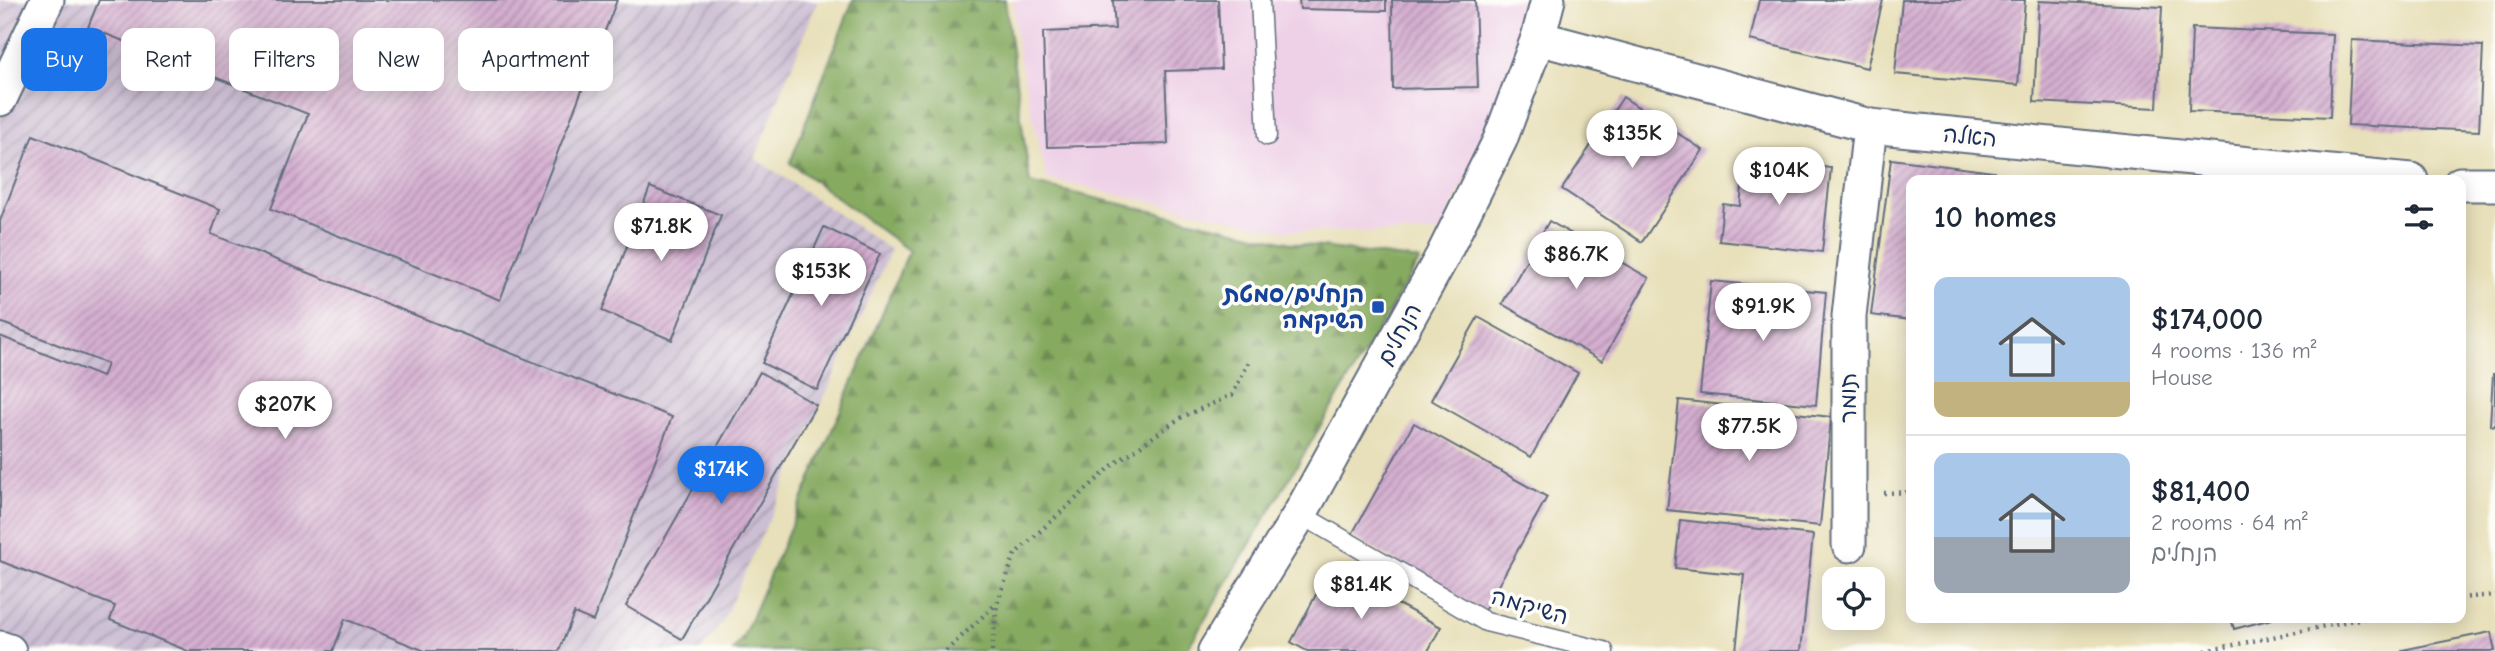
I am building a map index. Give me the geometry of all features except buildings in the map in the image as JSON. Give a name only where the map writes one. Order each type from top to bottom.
[{"type":"street","points":[[0,99],[47,0]]},
{"type":"street","name":"הנחלים","points":[[1215,651],[1300,514],[1443,255],[1500,140],[1538,38],[1548,0]]},
{"type":"street","name":"האלה","points":[[1538,38],[1870,126],[2361,175]]},
{"type":"street","name":"תומר","points":[[1849,545],[1849,316],[1870,126]]},
{"type":"street","points":[[2466,184],[2495,184]]},
{"type":"street","points":[[0,648],[9,651]]},
{"type":"lane","points":[[1260,0],[1267,136]]},
{"type":"lane","name":"השיקמה","points":[[1300,514],[1486,622],[1604,651]]},
{"type":"path","points":[[992,651],[997,604],[1015,554],[1113,465],[1180,418],[1232,396],[1249,362]]},
{"type":"path","points":[[2466,597],[2495,595]]},
{"type":"path","points":[[946,651],[997,604]]},
{"type":"path","points":[[2205,651],[2340,623]]},
{"type":"shaded area","points":[[0,0],[818,0],[755,158],[891,250],[723,621],[701,651],[0,651]]},
{"type":"shaded area","points":[[1013,0],[1548,0],[1440,233],[1285,231],[1047,179],[1017,48]]},
{"type":"green space","points":[[853,0],[1005,0],[1030,183],[1291,243],[1420,260],[1186,651],[733,651],[743,637],[909,251],[790,163]]},
{"type":"place","name":"הנחלים/סמטת השיקמה","points":[[1378,307]]}]
